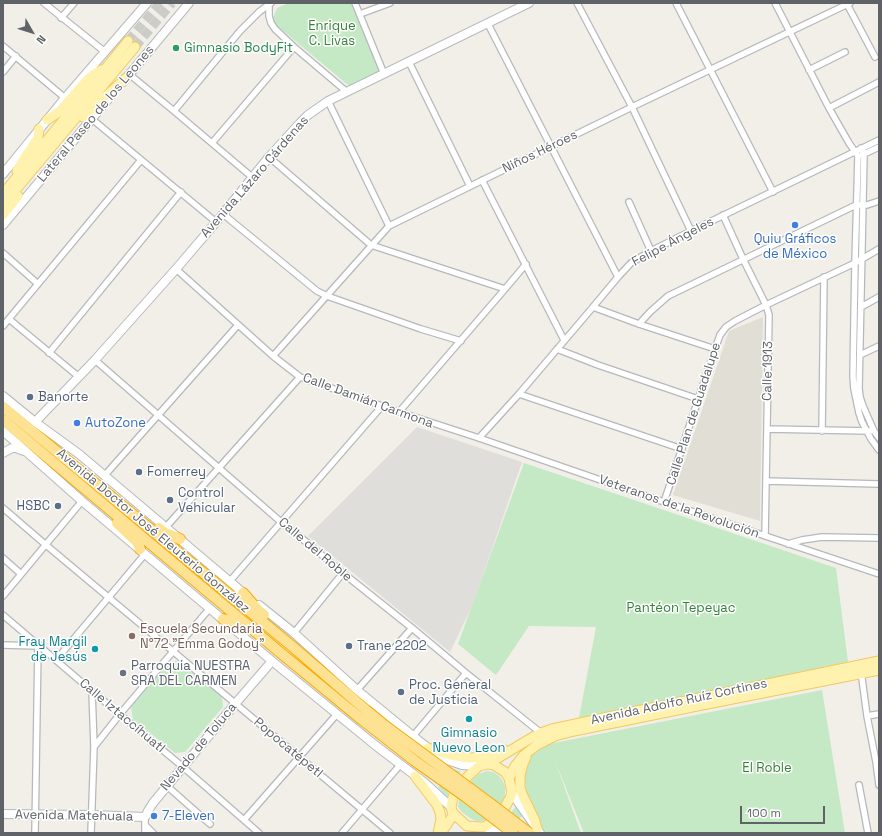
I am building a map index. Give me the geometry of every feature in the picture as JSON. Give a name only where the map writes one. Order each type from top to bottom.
[{"type":"highway","name":"Avenida Doctor José Eleuterio González","points":[[3,406],[293,647],[363,714],[410,756],[513,833]]},
{"type":"highway","name":"Avenida Doctor José Eleuterio González","points":[[3,420],[282,654],[363,714],[442,768],[501,811],[535,832]]},
{"type":"highway","points":[[103,490],[120,497],[165,533],[180,539]]},
{"type":"highway","points":[[104,505],[111,517],[136,541],[143,552]]},
{"type":"highway","points":[[243,592],[257,609],[282,630],[290,640],[293,647]]},
{"type":"highway","points":[[223,619],[235,623],[272,653],[282,654]]},
{"type":"main road","points":[[3,194],[108,67],[132,44],[55,143],[3,205]]},
{"type":"main road","points":[[47,120],[60,111],[88,79],[108,67]]},
{"type":"main road","points":[[3,215],[34,177],[55,143],[127,76]]},
{"type":"main road","points":[[13,182],[19,166],[38,138],[39,129]]},
{"type":"main road","name":"Avenida Adolfo Ruíz Cortines","points":[[509,778],[519,760],[530,750],[555,736],[861,670],[879,661]]},
{"type":"main road","name":"Avenida Adolfo Ruíz Cortines","points":[[484,765],[541,733],[569,725],[861,670],[879,670]]},
{"type":"main road","points":[[428,748],[456,757],[475,758],[496,753],[520,744]]},
{"type":"main road","points":[[530,750],[523,764],[519,785],[535,821],[535,832]]},
{"type":"main road","points":[[441,833],[453,810],[453,797],[455,792],[466,778],[484,765],[500,768],[509,778],[512,792],[510,798],[499,815],[485,827],[467,826],[453,810]]},
{"type":"main road","points":[[415,776],[437,805],[440,812],[441,819],[438,833]]},
{"type":"main road","points":[[460,833],[467,826]]},
{"type":"street","points":[[44,3],[105,52]]},
{"type":"street","points":[[61,18],[74,3]]},
{"type":"street","points":[[3,174],[39,129],[146,3]]},
{"type":"street","name":"Lateral Paseo de los Leones","points":[[3,225],[190,3]]},
{"type":"street","points":[[174,111],[240,31],[258,12],[270,3]]},
{"type":"street","points":[[270,3],[269,16],[275,29],[347,92]]},
{"type":"street","points":[[355,3],[384,74]]},
{"type":"street","points":[[360,14],[390,3]]},
{"type":"street","name":"Avenida Lázaro Cárdenas","points":[[35,422],[96,360],[223,214],[269,157],[308,115],[328,101],[529,3]]},
{"type":"street","points":[[577,3],[632,108],[691,231]]},
{"type":"street","points":[[676,3],[773,192]]},
{"type":"street","points":[[775,3],[848,143],[859,152],[863,205],[859,384],[860,397],[863,406],[874,431],[879,438]]},
{"type":"street","points":[[849,4],[875,57]]},
{"type":"street","name":"Niños Héroes","points":[[273,356],[389,226],[552,146],[849,4]]},
{"type":"street","points":[[488,24],[618,277]]},
{"type":"street","points":[[3,46],[65,98]]},
{"type":"street","points":[[212,143],[294,47]]},
{"type":"street","points":[[809,70],[845,52]]},
{"type":"street","points":[[3,72],[16,56]]},
{"type":"street","points":[[409,62],[470,186]]},
{"type":"street","points":[[127,76],[174,111],[252,177]]},
{"type":"street","points":[[829,108],[879,82]]},
{"type":"street","points":[[328,101],[389,226]]},
{"type":"street","points":[[92,119],[216,222]]},
{"type":"street","name":"Felipe Ángeles","points":[[479,438],[519,394],[618,277],[631,264],[650,251],[723,215],[859,152],[879,140]]},
{"type":"street","name":"Felipe Ángeles","points":[[859,152],[879,146]]},
{"type":"street","points":[[859,152],[856,205],[853,376],[859,413],[867,432],[879,450]]},
{"type":"street","points":[[269,157],[371,245],[505,289]]},
{"type":"street","points":[[3,326],[141,160]]},
{"type":"street","points":[[482,180],[564,340]]},
{"type":"street","points":[[48,353],[180,192]]},
{"type":"street","points":[[639,324],[668,296],[856,205],[871,204],[879,201]]},
{"type":"street","points":[[629,202],[650,251]]},
{"type":"street","points":[[223,214],[317,291],[327,296],[421,329],[461,341]]},
{"type":"street","name":"Calle 1913","points":[[723,215],[766,305],[769,316],[765,536]]},
{"type":"street","name":"Calle Plan de Guadalupe","points":[[664,502],[715,349],[720,335],[726,327],[766,305],[879,249]]},
{"type":"street","points":[[3,253],[38,284]]},
{"type":"street","points":[[399,412],[526,264]]},
{"type":"street","name":"Calle Damián Carmona","points":[[176,269],[273,356],[300,377],[327,388],[479,438]]},
{"type":"street","points":[[822,431],[824,277]]},
{"type":"street","points":[[861,307],[879,297]]},
{"type":"street","points":[[593,307],[715,349]]},
{"type":"street","points":[[9,319],[79,378]]},
{"type":"street","points":[[105,475],[238,325]]},
{"type":"street","points":[[860,355],[879,346]]},
{"type":"street","points":[[556,350],[698,399]]},
{"type":"street","name":"Calle del Roble","points":[[96,360],[281,522],[412,628],[466,674],[541,733]]},
{"type":"street","points":[[166,527],[300,377]]},
{"type":"street","points":[[519,394],[682,449]]},
{"type":"street","name":"Avenida Doctor José Eleuterio González","points":[[3,396],[105,475],[243,592],[294,633],[357,690],[438,756],[462,765],[484,765]]},
{"type":"street","points":[[230,581],[382,406]]},
{"type":"street","points":[[767,429],[874,431]]},
{"type":"street","name":"Avenida Doctor José Eleuterio González","points":[[3,431],[82,501],[272,661],[400,765],[425,783],[453,810]]},
{"type":"street","name":"Veteranos de la Revolución","points":[[479,438],[879,574]]},
{"type":"street","points":[[3,453],[12,448],[16,448],[32,456]]},
{"type":"street","points":[[766,481],[879,484]]},
{"type":"street","points":[[3,596],[82,501]]},
{"type":"street","name":"Popocatépetl","points":[[3,508],[390,833]]},
{"type":"street","points":[[788,544],[822,537],[879,538]]},
{"type":"street","points":[[56,660],[109,598],[143,552]]},
{"type":"street","points":[[3,558],[21,574]]},
{"type":"street","points":[[294,633],[343,573]]},
{"type":"street","points":[[94,747],[172,651],[210,608]]},
{"type":"street","name":"Calle Iztaccíhuatl","points":[[3,615],[259,833]]},
{"type":"street","points":[[357,690],[412,628]]},
{"type":"street","points":[[3,645],[38,646],[35,833]]},
{"type":"street","name":"Nevado de Toluca","points":[[145,821],[148,811],[153,803],[272,661]]},
{"type":"street","points":[[861,670],[867,716],[877,762],[879,785]]},
{"type":"street","points":[[413,736],[466,674]]},
{"type":"street","points":[[91,833],[94,747],[92,691]]},
{"type":"street","points":[[244,820],[337,714]]},
{"type":"street","points":[[867,716],[879,714]]},
{"type":"street","points":[[425,783],[437,783],[446,772],[446,767],[438,756]]},
{"type":"street","points":[[342,833],[400,765]]},
{"type":"street","points":[[859,785],[868,833]]},
{"type":"street","points":[[167,786],[210,824]]},
{"type":"street","points":[[512,792],[532,821],[535,832]]},
{"type":"street","name":"Avenida Matehuala","points":[[3,814],[92,815],[145,821]]},
{"type":"street","points":[[145,821],[145,833]]},
{"type":"street","points":[[145,821],[153,833]]},
{"type":"street","points":[[513,833],[521,824],[532,821]]},
{"type":"street","points":[[485,827],[500,833]]},
{"type":"shaded area","points":[[763,317],[760,521],[673,495],[729,331]]},
{"type":"shaded area","points":[[417,427],[522,462],[473,604],[450,652],[308,536]]},
{"type":"green space","name":"Enrique C. Livas","points":[[289,3],[353,3],[379,71],[351,86],[348,85],[275,24],[273,18],[277,8]]},
{"type":"green space","name":"Pantéon Tepeyac","points":[[524,463],[836,568],[848,662],[579,718],[596,627],[529,626],[496,675],[458,644]]},
{"type":"green space","points":[[177,661],[222,697],[223,707],[185,752],[175,753],[133,719],[131,707],[169,662]]},
{"type":"green space","name":"El Roble","points":[[822,690],[845,833],[584,833],[555,761],[581,833],[546,833],[521,794],[520,787],[531,755],[549,744]]},
{"type":"green space","points":[[454,769],[461,772],[447,797],[438,787],[442,785]]},
{"type":"green space","points":[[486,771],[493,772],[503,781],[505,787],[504,799],[488,818],[483,821],[476,821],[463,813],[458,807],[459,800],[473,779]]},
{"type":"green space","points":[[516,806],[522,816],[508,833],[497,828],[510,814]]},
{"type":"tunnel","points":[[128,41],[160,3]]},
{"type":"tunnel","points":[[135,47],[172,3]]},
{"type":"place","name":"Gimnasio BodyFit","points":[[176,48]]},
{"type":"place","name":"Quiu Gráficos de México","points":[[795,225]]},
{"type":"place","name":"Banorte","points":[[30,397]]},
{"type":"place","name":"AutoZone","points":[[77,423]]},
{"type":"place","name":"Fomerrey","points":[[139,472]]},
{"type":"place","name":"Control Vehicular","points":[[170,500]]},
{"type":"place","name":"HSBC","points":[[58,506]]},
{"type":"place","name":"Escuela Secundaria N°72 \"Emma Godoy\"","points":[[132,636]]},
{"type":"place","name":"Trane 2202","points":[[349,646]]},
{"type":"place","name":"Fray Margil de Jesús","points":[[95,649]]},
{"type":"place","name":"Parroquia NUESTRA SRA DEL CARMEN","points":[[123,673]]},
{"type":"place","name":"Proc. General de Justicia","points":[[401,692]]},
{"type":"place","name":"Gimnasio Nuevo Leon","points":[[469,719]]},
{"type":"place","name":"7-Eleven","points":[[154,816]]}]
